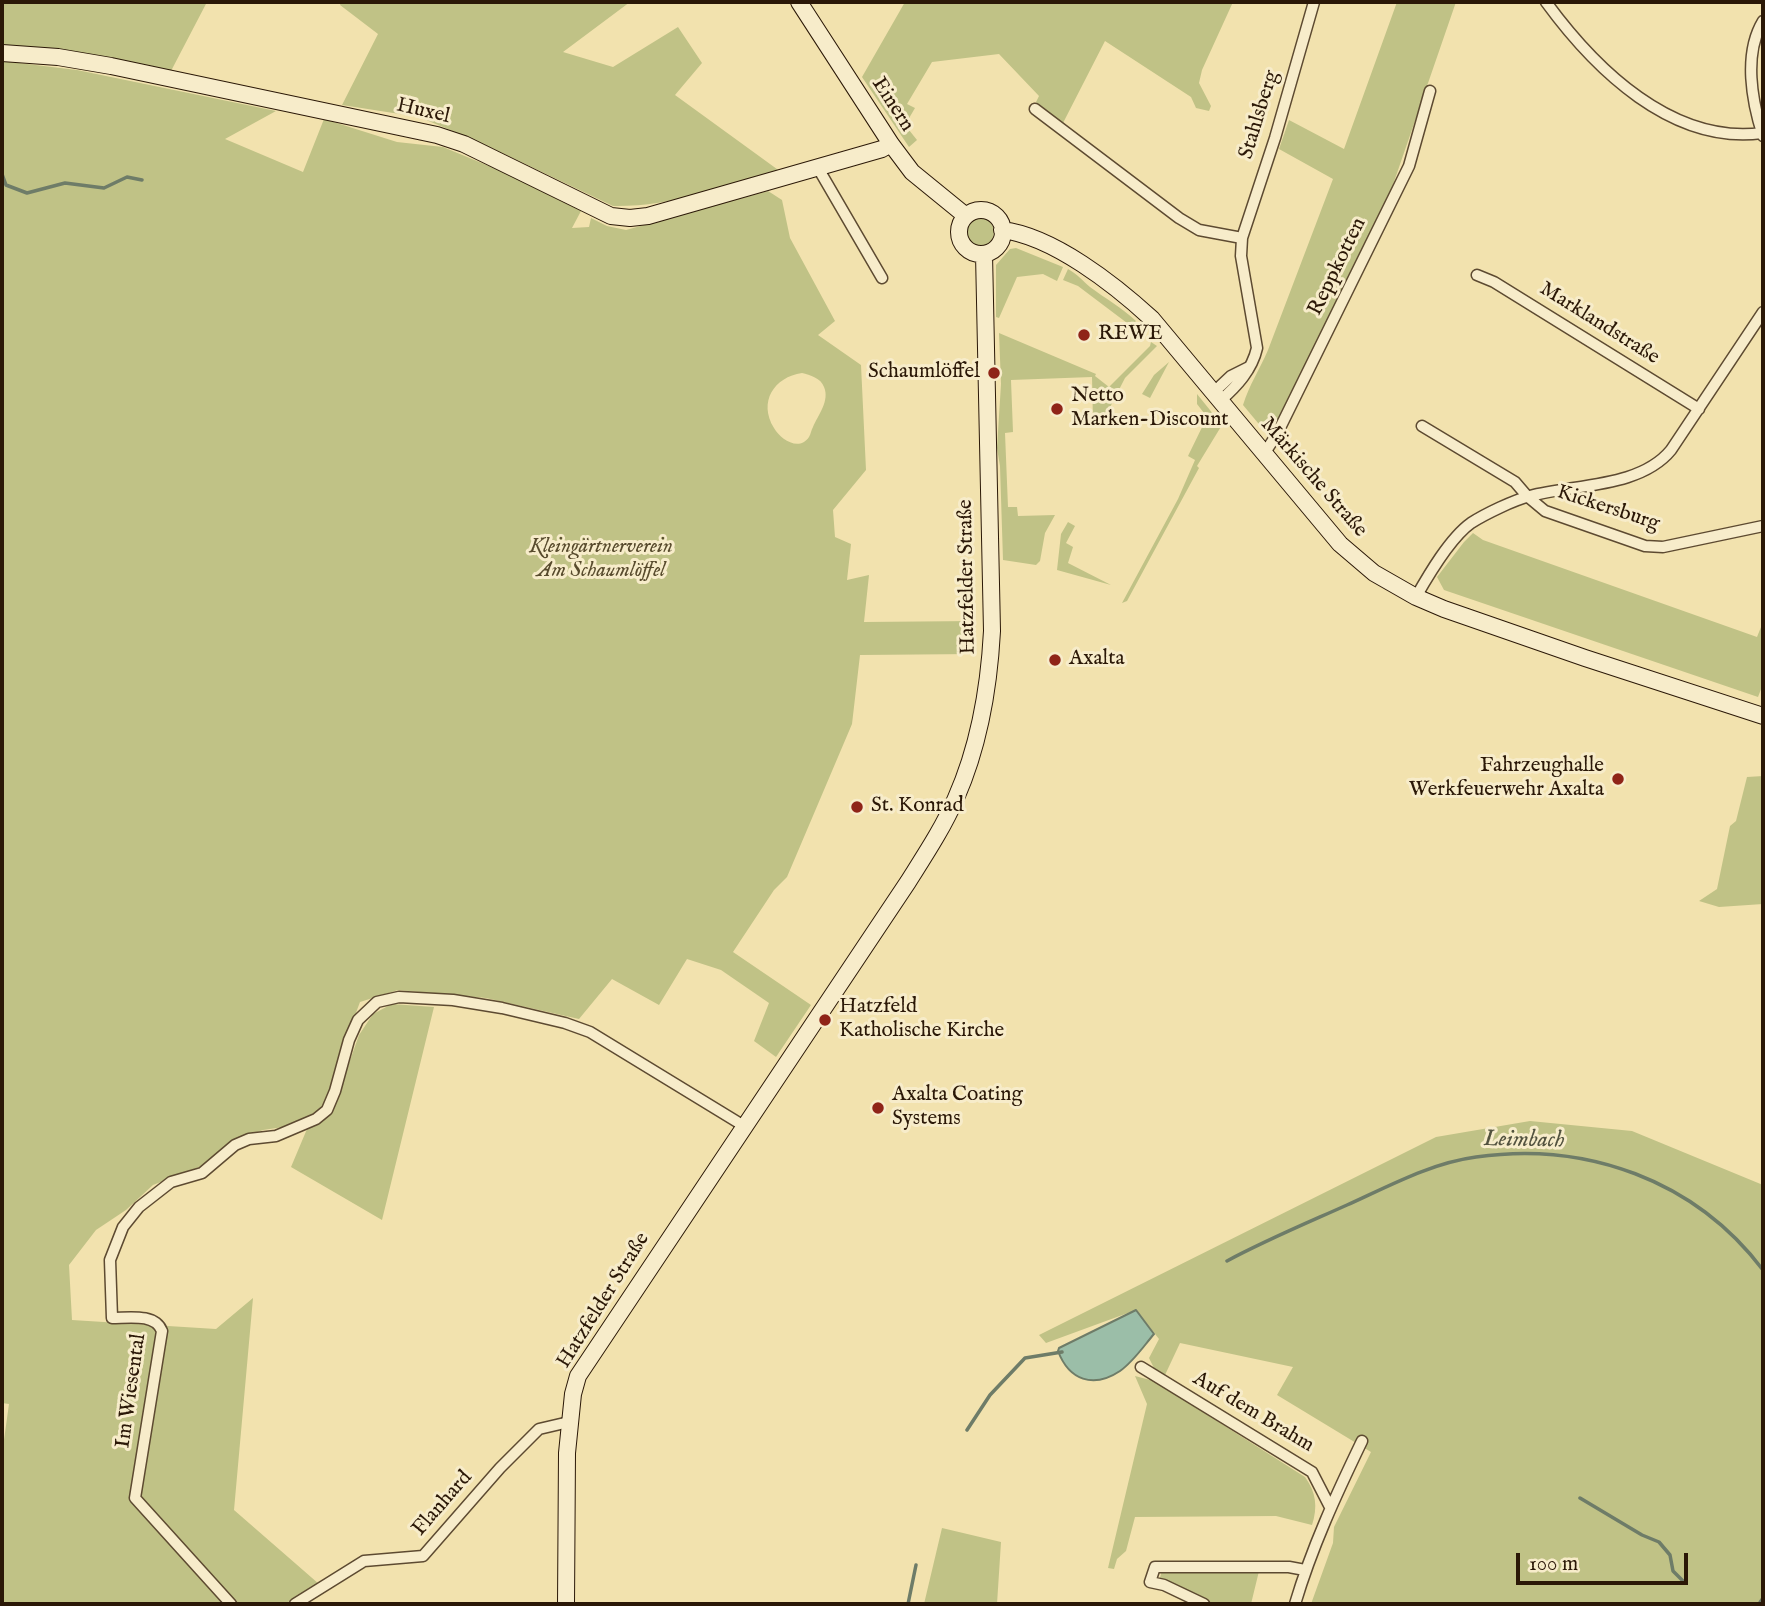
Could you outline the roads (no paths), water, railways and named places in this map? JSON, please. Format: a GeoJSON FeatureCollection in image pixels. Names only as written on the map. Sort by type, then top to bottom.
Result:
{"type":"FeatureCollection","features":[{"type":"Feature","properties":{"kind":"main road","name":"Einern"},"geometry":{"type":"LineString","coordinates":[[799,2],[912,172],[966,216]]}},
{"type":"Feature","properties":{"kind":"main road","name":"Huxel"},"geometry":{"type":"LineString","coordinates":[[2,53],[58,57],[111,66],[437,135],[464,144],[611,216],[630,218],[648,216],[818,168],[891,144]]}},
{"type":"Feature","properties":{"kind":"main road"},"geometry":{"type":"LineString","coordinates":[[979,210],[988,212],[999,220],[1002,230],[998,245],[984,254],[973,253],[961,242],[959,231],[966,216],[979,210]]}},
{"type":"Feature","properties":{"kind":"main road","name":"Märkische Straße"},"geometry":{"type":"LineString","coordinates":[[1002,230],[1027,236],[1072,259],[1125,295],[1166,334],[1348,551],[1374,573],[1416,597],[1444,609],[1763,716]]}},
{"type":"Feature","properties":{"kind":"main road","name":"Hatzfelder Straße"},"geometry":{"type":"LineString","coordinates":[[566,1604],[566,1453],[572,1394],[584,1366],[908,882],[956,798],[976,741],[990,663],[992,631],[984,254]]}},
{"type":"Feature","properties":{"kind":"street","name":"Stahlsberg"},"geometry":{"type":"LineString","coordinates":[[1217,396],[1231,376],[1249,367],[1254,361],[1257,348],[1241,256],[1242,238],[1275,138],[1314,2]]}},
{"type":"Feature","properties":{"kind":"street"},"geometry":{"type":"LineString","coordinates":[[1546,2],[1571,36],[1617,82],[1664,113],[1716,132],[1738,136],[1763,135],[1751,71],[1753,49],[1763,21]]}},
{"type":"Feature","properties":{"kind":"street","name":"Reppkotten"},"geometry":{"type":"LineString","coordinates":[[1264,454],[1409,166],[1430,91]]}},
{"type":"Feature","properties":{"kind":"street"},"geometry":{"type":"LineString","coordinates":[[1035,109],[1179,218],[1199,230],[1242,238]]}},
{"type":"Feature","properties":{"kind":"street"},"geometry":{"type":"LineString","coordinates":[[818,168],[882,278]]}},
{"type":"Feature","properties":{"kind":"street","name":"Marklandstraße"},"geometry":{"type":"LineString","coordinates":[[1477,275],[1494,282],[1699,409]]}},
{"type":"Feature","properties":{"kind":"street"},"geometry":{"type":"LineString","coordinates":[[1416,597],[1429,574],[1471,523],[1527,496],[1624,478],[1656,465],[1671,450],[1763,312]]}},
{"type":"Feature","properties":{"kind":"street"},"geometry":{"type":"LineString","coordinates":[[1422,426],[1515,482],[1527,496]]}},
{"type":"Feature","properties":{"kind":"street","name":"Kickersburg"},"geometry":{"type":"LineString","coordinates":[[1527,496],[1545,511],[1645,546],[1663,547],[1763,526]]}},
{"type":"Feature","properties":{"kind":"street","name":"Im Wiesental"},"geometry":{"type":"LineString","coordinates":[[231,1604],[135,1498],[162,1331],[159,1324],[150,1319],[112,1318],[110,1260],[123,1227],[139,1207],[171,1182],[202,1173],[235,1145],[249,1139],[276,1136],[316,1119],[327,1110],[358,1020],[377,1002],[399,997],[453,1000],[502,1008],[565,1023],[590,1032],[744,1126]]}},
{"type":"Feature","properties":{"kind":"street","name":"Auf dem Brahm"},"geometry":{"type":"LineString","coordinates":[[1141,1367],[1312,1472],[1330,1507]]}},
{"type":"Feature","properties":{"kind":"street","name":"Flanhard"},"geometry":{"type":"LineString","coordinates":[[295,1604],[364,1561],[423,1556],[500,1468],[539,1429],[569,1422]]}},
{"type":"Feature","properties":{"kind":"street"},"geometry":{"type":"LineString","coordinates":[[1295,1604],[1305,1570],[1330,1507],[1362,1441]]}},
{"type":"Feature","properties":{"kind":"street"},"geometry":{"type":"LineString","coordinates":[[1204,1604],[1164,1585],[1150,1582],[1155,1567],[1289,1567],[1305,1570]]}},
{"type":"Feature","properties":{"kind":"waterway"},"geometry":{"type":"LineString","coordinates":[[2,174],[6,185],[27,193],[65,183],[104,188],[127,177],[142,180]]}},
{"type":"Feature","properties":{"kind":"waterway","name":"Leimbach"},"geometry":{"type":"LineString","coordinates":[[1227,1261],[1426,1170],[1476,1157],[1517,1154],[1558,1155],[1597,1162],[1635,1174],[1671,1190],[1705,1212],[1736,1239],[1763,1270]]}},
{"type":"Feature","properties":{"kind":"waterway","name":"Leimbach"},"geometry":{"type":"LineString","coordinates":[[967,1430],[990,1395],[1025,1358],[1062,1352]]}},
{"type":"Feature","properties":{"kind":"waterway"},"geometry":{"type":"LineString","coordinates":[[1580,1498],[1642,1535],[1659,1542],[1670,1555],[1673,1571],[1685,1583]]}},
{"type":"Feature","properties":{"kind":"waterway","name":"Leimbach"},"geometry":{"type":"LineString","coordinates":[[908,1604],[916,1565]]}},
{"type":"Feature","properties":{"kind":"waterway","name":"Leimbach"},"geometry":{"type":"LineString","coordinates":[[1759,1604],[1763,1598]]}},
{"type":"Feature","properties":{"kind":"place","name":"REWE"},"geometry":{"type":"Point","coordinates":[1084,335]}},
{"type":"Feature","properties":{"kind":"place","name":"Schaumlöffel"},"geometry":{"type":"Point","coordinates":[994,373]}},
{"type":"Feature","properties":{"kind":"place","name":"Netto Marken-Discount"},"geometry":{"type":"Point","coordinates":[1057,409]}},
{"type":"Feature","properties":{"kind":"place","name":"Axalta"},"geometry":{"type":"Point","coordinates":[1055,660]}},
{"type":"Feature","properties":{"kind":"place","name":"Fahrzeughalle Werkfeuerwehr Axalta"},"geometry":{"type":"Point","coordinates":[1618,779]}},
{"type":"Feature","properties":{"kind":"place","name":"St. Konrad"},"geometry":{"type":"Point","coordinates":[857,807]}},
{"type":"Feature","properties":{"kind":"place","name":"Hatzfeld Katholische Kirche"},"geometry":{"type":"Point","coordinates":[825,1020]}},
{"type":"Feature","properties":{"kind":"place","name":"Axalta Coating Systems"},"geometry":{"type":"Point","coordinates":[878,1108]}},
{"type":"Feature","properties":{"kind":"park label","name":"Kleingärtnerverein Am Schaumlöffel"},"geometry":{"type":"Point","coordinates":[601,560]}}]}
